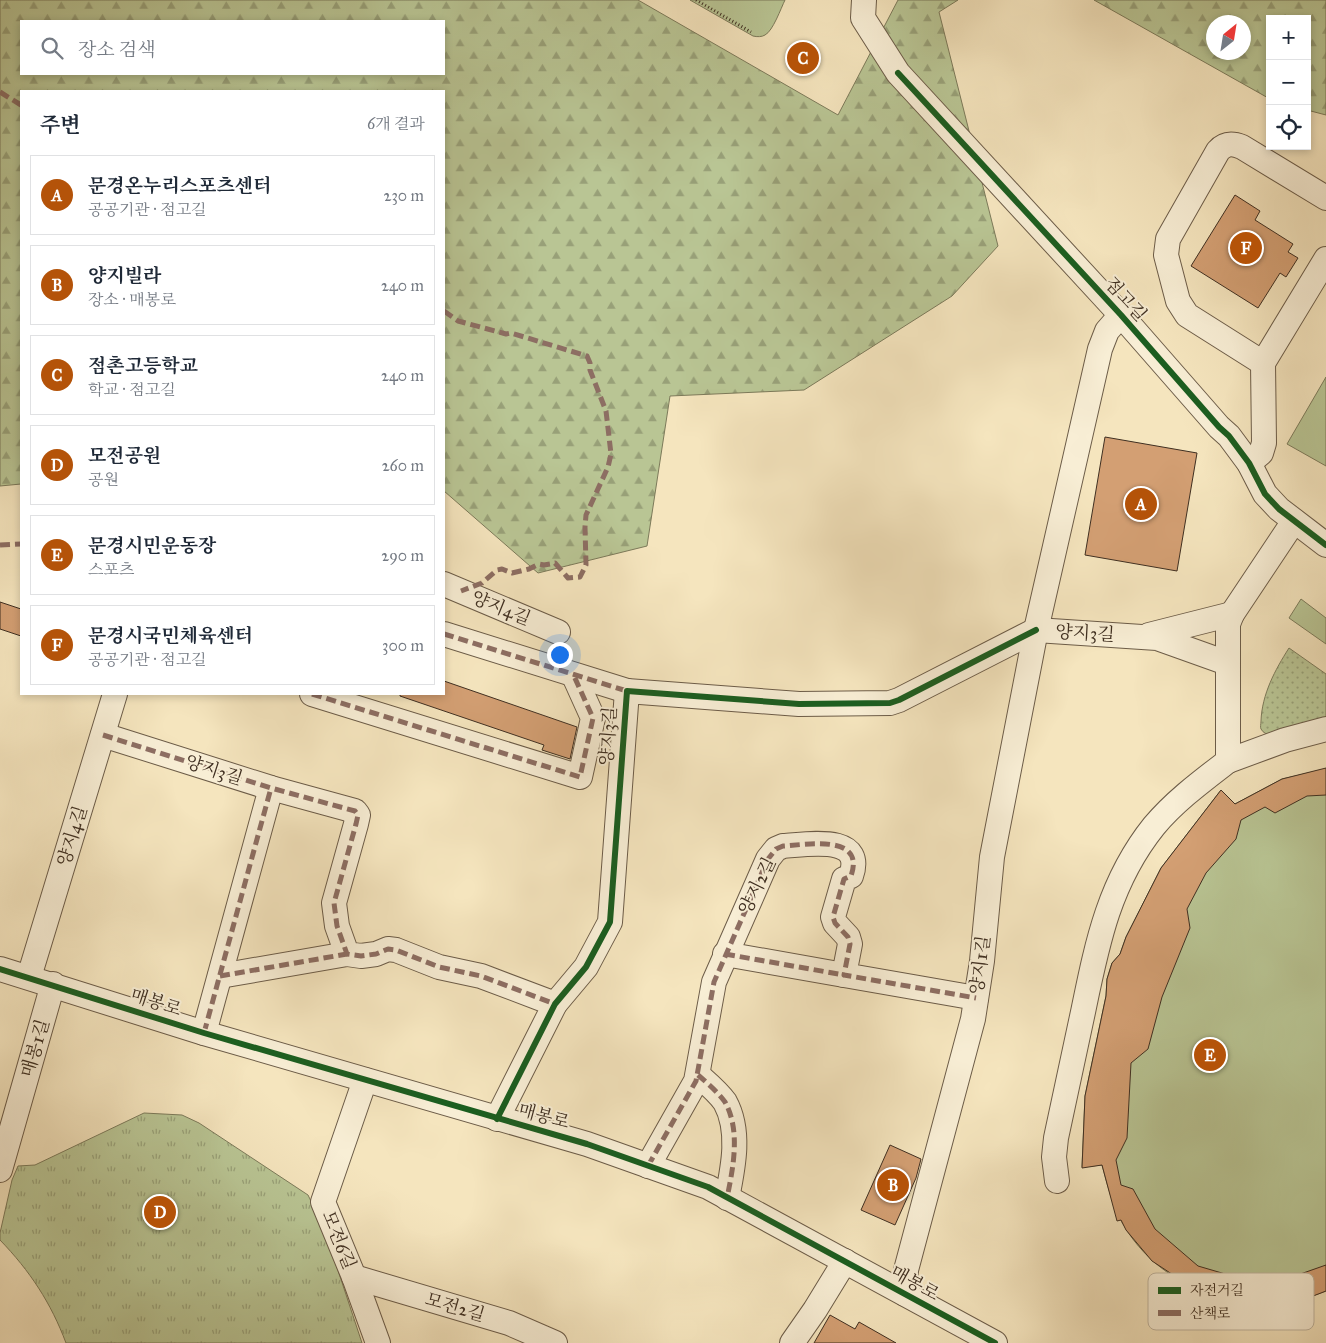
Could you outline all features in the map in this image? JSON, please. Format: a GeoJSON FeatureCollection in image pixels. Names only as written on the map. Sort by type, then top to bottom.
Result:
{"type":"FeatureCollection","features":[{"type":"Feature","properties":{"kind":"street","name":"점고길"},"geometry":{"type":"LineString","coordinates":[[864,0],[862,18],[898,73],[1121,315],[1229,436],[1250,463],[1265,494],[1294,521],[1326,545]]}},
{"type":"Feature","properties":{"kind":"street"},"geometry":{"type":"LineString","coordinates":[[1263,363],[1188,316],[1178,301],[1166,254],[1168,239],[1222,146],[1230,144],[1242,147],[1326,198]]}},
{"type":"Feature","properties":{"kind":"street"},"geometry":{"type":"LineString","coordinates":[[1250,463],[1261,453],[1264,443],[1263,363],[1326,259]]}},
{"type":"Feature","properties":{"kind":"street","name":"양지1길"},"geometry":{"type":"LineString","coordinates":[[905,1294],[906,1270],[972,1019],[982,961],[992,857],[1036,630],[1100,349],[1107,331],[1121,315]]}},
{"type":"Feature","properties":{"kind":"street"},"geometry":{"type":"LineString","coordinates":[[1228,761],[1228,624],[1232,614],[1294,521]]}},
{"type":"Feature","properties":{"kind":"street","name":"양지4길"},"geometry":{"type":"LineString","coordinates":[[445,584],[558,632]]}},
{"type":"Feature","properties":{"kind":"street"},"geometry":{"type":"LineString","coordinates":[[1141,637],[1232,614]]}},
{"type":"Feature","properties":{"kind":"street","name":"양지3길"},"geometry":{"type":"LineString","coordinates":[[497,1119],[555,1004],[586,967],[610,922],[627,691],[799,704],[890,703],[1036,630],[1157,638],[1227,663]]}},
{"type":"Feature","properties":{"kind":"street"},"geometry":{"type":"LineString","coordinates":[[445,634],[627,691]]}},
{"type":"Feature","properties":{"kind":"street"},"geometry":{"type":"LineString","coordinates":[[315,695],[580,777],[593,718],[574,676]]}},
{"type":"Feature","properties":{"kind":"street","name":"양지4길"},"geometry":{"type":"LineString","coordinates":[[28,977],[115,695]]}},
{"type":"Feature","properties":{"kind":"street"},"geometry":{"type":"LineString","coordinates":[[1057,1180],[1054,1157],[1056,1138],[1093,963],[1112,897],[1124,872],[1154,826],[1171,808],[1228,761],[1285,740],[1326,729]]}},
{"type":"Feature","properties":{"kind":"street","name":"양지3길"},"geometry":{"type":"LineString","coordinates":[[103,735],[271,788],[350,808],[355,811],[358,815],[334,903],[340,935],[347,954]]}},
{"type":"Feature","properties":{"kind":"street"},"geometry":{"type":"LineString","coordinates":[[204,1033],[271,788]]}},
{"type":"Feature","properties":{"kind":"street","name":"양지2길"},"geometry":{"type":"LineString","coordinates":[[648,1166],[696,1081],[714,982],[725,954],[768,859],[776,850],[783,846],[833,844],[842,846],[849,853],[853,861],[851,876],[844,879],[833,917],[835,923],[848,936],[850,944],[844,975]]}},
{"type":"Feature","properties":{"kind":"street"},"geometry":{"type":"LineString","coordinates":[[220,976],[347,954],[361,956],[376,954],[388,949],[396,950],[439,967],[481,976],[555,1004]]}},
{"type":"Feature","properties":{"kind":"street"},"geometry":{"type":"LineString","coordinates":[[725,954],[976,998]]}},
{"type":"Feature","properties":{"kind":"street","name":"매봉로"},"geometry":{"type":"LineString","coordinates":[[0,969],[53,984],[204,1033],[587,1144],[708,1187],[991,1342]]}},
{"type":"Feature","properties":{"kind":"street","name":"매봉1길"},"geometry":{"type":"LineString","coordinates":[[0,1170],[53,984]]}},
{"type":"Feature","properties":{"kind":"street"},"geometry":{"type":"LineString","coordinates":[[698,1075],[724,1101],[730,1116],[734,1154],[727,1198]]}},
{"type":"Feature","properties":{"kind":"street","name":"모전6길"},"geometry":{"type":"LineString","coordinates":[[365,1080],[323,1202],[354,1277],[378,1343]]}},
{"type":"Feature","properties":{"kind":"street"},"geometry":{"type":"LineString","coordinates":[[792,1343],[845,1262]]}},
{"type":"Feature","properties":{"kind":"street","name":"모전2길"},"geometry":{"type":"LineString","coordinates":[[354,1277],[509,1323],[555,1343]]}},
{"type":"Feature","properties":{"kind":"path"},"geometry":{"type":"LineString","coordinates":[[696,0],[751,32]]}},
{"type":"Feature","properties":{"kind":"green space"},"geometry":{"type":"Polygon","coordinates":[[[0,0],[638,0],[838,115],[898,0],[958,0],[939,12],[998,246],[952,296],[804,390],[670,396],[647,546],[538,573],[445,492],[445,90],[20,90],[20,484],[0,486],[0,0]]]}},
{"type":"Feature","properties":{"kind":"green space"},"geometry":{"type":"Polygon","coordinates":[[[690,0],[785,0],[771,29],[765,35],[758,37],[753,36],[690,0]]]}},
{"type":"Feature","properties":{"kind":"green space"},"geometry":{"type":"Polygon","coordinates":[[[1094,0],[1326,0],[1326,115],[1311,111],[1311,15],[1266,15],[1266,97],[1094,0]]]}},
{"type":"Feature","properties":{"kind":"green space"},"geometry":{"type":"Polygon","coordinates":[[[1326,377],[1326,466],[1287,444],[1326,377]]]}},
{"type":"Feature","properties":{"kind":"green space"},"geometry":{"type":"Polygon","coordinates":[[[1301,599],[1326,618],[1326,644],[1289,618],[1301,599]]]}},
{"type":"Feature","properties":{"kind":"green space"},"geometry":{"type":"Polygon","coordinates":[[[1289,648],[1326,674],[1326,720],[1271,736],[1261,728],[1264,701],[1274,674],[1289,648]]]}},
{"type":"Feature","properties":{"kind":"green space"},"geometry":{"type":"Polygon","coordinates":[[[1326,769],[1326,1291],[1314,1295],[1314,1273],[1170,1273],[1143,1252],[1126,1229],[1111,1198],[1102,1165],[1082,1167],[1085,1096],[1106,996],[1107,979],[1112,963],[1120,954],[1126,937],[1161,868],[1221,790],[1235,804],[1282,779],[1326,769]]]}},
{"type":"Feature","properties":{"kind":"green space"},"geometry":{"type":"Polygon","coordinates":[[[144,1113],[182,1115],[199,1123],[308,1195],[324,1228],[362,1343],[66,1343],[54,1314],[39,1288],[0,1240],[12,1180],[18,1166],[35,1165],[144,1113]]]}},
{"type":"Feature","properties":{"kind":"building"},"geometry":{"type":"Polygon","coordinates":[[[1235,195],[1260,211],[1255,220],[1293,244],[1288,252],[1298,258],[1286,277],[1280,273],[1258,308],[1191,266],[1235,195]]]}},
{"type":"Feature","properties":{"kind":"building"},"geometry":{"type":"Polygon","coordinates":[[[1105,437],[1197,453],[1177,571],[1085,555],[1105,437]]]}},
{"type":"Feature","properties":{"kind":"building"},"geometry":{"type":"Polygon","coordinates":[[[0,602],[20,609],[20,636],[0,629],[0,602]]]}},
{"type":"Feature","properties":{"kind":"building"},"geometry":{"type":"Polygon","coordinates":[[[445,681],[577,727],[570,759],[542,750],[544,745],[400,696],[445,695],[445,681]]]}},
{"type":"Feature","properties":{"kind":"building"},"geometry":{"type":"Polygon","coordinates":[[[1326,768],[1326,795],[1307,796],[1275,813],[1265,807],[1241,820],[1236,839],[1206,873],[1187,909],[1190,928],[1162,997],[1148,1049],[1131,1063],[1127,1138],[1116,1160],[1121,1185],[1133,1189],[1155,1229],[1198,1266],[1222,1273],[1170,1273],[1152,1261],[1126,1230],[1121,1220],[1117,1221],[1102,1165],[1082,1168],[1085,1096],[1106,996],[1107,979],[1112,963],[1120,954],[1126,937],[1161,868],[1221,790],[1235,804],[1282,779],[1326,768]]]}},
{"type":"Feature","properties":{"kind":"building"},"geometry":{"type":"Polygon","coordinates":[[[890,1145],[921,1159],[916,1178],[895,1225],[861,1210],[890,1145]]]}},
{"type":"Feature","properties":{"kind":"building"},"geometry":{"type":"Polygon","coordinates":[[[1326,1265],[1326,1291],[1314,1296],[1314,1273],[1303,1273],[1326,1265]]]}},
{"type":"Feature","properties":{"kind":"building"},"geometry":{"type":"Polygon","coordinates":[[[830,1315],[855,1329],[859,1322],[896,1343],[814,1343],[830,1315]]]}},
{"type":"Feature","properties":{"kind":"marked path"},"geometry":{"type":"LineString","coordinates":[[0,92],[20,104]]}},
{"type":"Feature","properties":{"kind":"marked path"},"geometry":{"type":"LineString","coordinates":[[445,312],[458,321],[506,334],[511,333],[587,356],[590,370],[606,411],[611,454],[608,467],[586,515],[586,565],[580,577],[568,578],[555,563],[539,564],[529,569],[512,573],[502,569],[497,570],[482,583],[461,591]]}},
{"type":"Feature","properties":{"kind":"marked path"},"geometry":{"type":"LineString","coordinates":[[0,545],[20,544]]}},
{"type":"Feature","properties":{"kind":"marked path"},"geometry":{"type":"LineString","coordinates":[[445,634],[627,691]]}},
{"type":"Feature","properties":{"kind":"marked path"},"geometry":{"type":"LineString","coordinates":[[315,695],[580,777],[593,718],[574,676]]}},
{"type":"Feature","properties":{"kind":"marked path"},"geometry":{"type":"LineString","coordinates":[[103,735],[271,788],[355,811],[358,815],[356,824],[334,903],[337,926],[347,954],[361,956],[376,954],[388,949],[396,950],[439,967],[481,976],[555,1004]]}},
{"type":"Feature","properties":{"kind":"marked path"},"geometry":{"type":"LineString","coordinates":[[204,1033],[271,788]]}},
{"type":"Feature","properties":{"kind":"marked path"},"geometry":{"type":"LineString","coordinates":[[648,1166],[696,1081],[714,982],[768,859],[776,849],[783,846],[831,844],[842,847],[850,853],[853,862],[851,876],[844,879],[833,917],[835,923],[848,937],[850,944],[844,975],[976,998]]}},
{"type":"Feature","properties":{"kind":"marked path"},"geometry":{"type":"LineString","coordinates":[[220,976],[347,954]]}},
{"type":"Feature","properties":{"kind":"marked path"},"geometry":{"type":"LineString","coordinates":[[725,954],[844,975]]}},
{"type":"Feature","properties":{"kind":"marked path"},"geometry":{"type":"LineString","coordinates":[[698,1075],[725,1102],[733,1125],[734,1150],[727,1198]]}},
{"type":"Feature","properties":{"kind":"cycle path"},"geometry":{"type":"LineString","coordinates":[[898,73],[1121,315],[1229,436],[1249,463],[1265,494],[1279,509],[1326,545]]}},
{"type":"Feature","properties":{"kind":"cycle path"},"geometry":{"type":"LineString","coordinates":[[497,1119],[555,1004],[586,967],[610,922],[627,691],[799,704],[890,703],[1036,630]]}},
{"type":"Feature","properties":{"kind":"cycle path"},"geometry":{"type":"LineString","coordinates":[[0,969],[204,1033],[587,1144],[708,1187],[995,1343]]}},
{"type":"Feature","properties":{"kind":"place","name":"점촌고등학교"},"geometry":{"type":"Point","coordinates":[803,58]}},
{"type":"Feature","properties":{"kind":"place","name":"문경시국민체육센터"},"geometry":{"type":"Point","coordinates":[1246,248]}},
{"type":"Feature","properties":{"kind":"place","name":"문경온누리스포츠센터"},"geometry":{"type":"Point","coordinates":[1141,504]}},
{"type":"Feature","properties":{"kind":"place","name":"문경시민운동장"},"geometry":{"type":"Point","coordinates":[1210,1055]}},
{"type":"Feature","properties":{"kind":"place","name":"양지빌라"},"geometry":{"type":"Point","coordinates":[893,1185]}},
{"type":"Feature","properties":{"kind":"place","name":"모전공원"},"geometry":{"type":"Point","coordinates":[160,1212]}}]}
